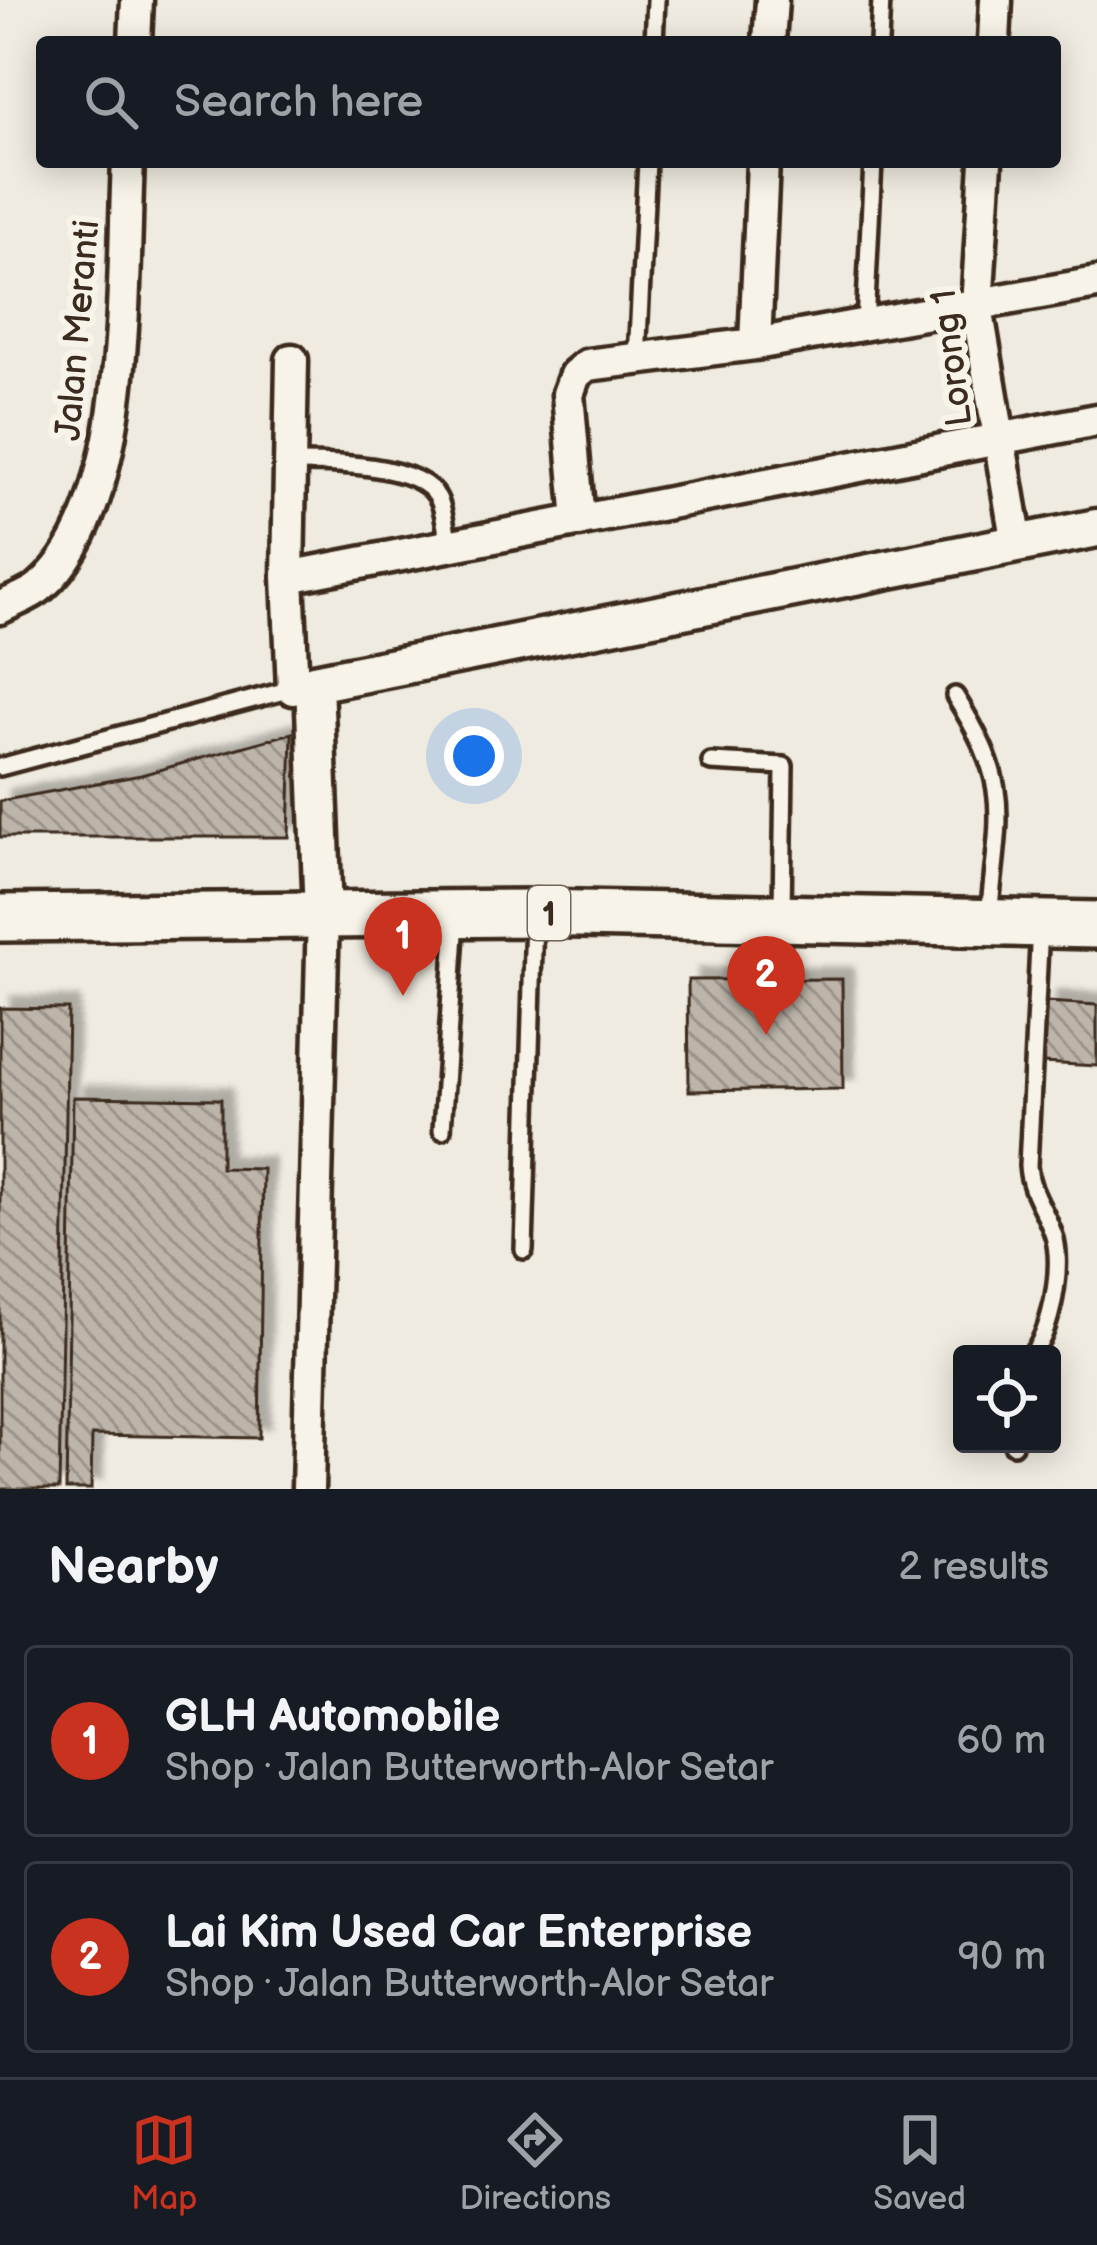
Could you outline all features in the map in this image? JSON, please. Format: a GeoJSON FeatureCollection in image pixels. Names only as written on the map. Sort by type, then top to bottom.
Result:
{"type":"FeatureCollection","features":[{"type":"Feature","properties":{"kind":"main road","name":"1"},"geometry":{"type":"LineString","coordinates":[[0,918],[782,914],[1097,925]]}},
{"type":"Feature","properties":{"kind":"street"},"geometry":{"type":"LineString","coordinates":[[135,36],[137,0]]}},
{"type":"Feature","properties":{"kind":"street"},"geometry":{"type":"LineString","coordinates":[[769,36],[772,0]]}},
{"type":"Feature","properties":{"kind":"street"},"geometry":{"type":"LineString","coordinates":[[994,36],[996,0]]}},
{"type":"Feature","properties":{"kind":"street","name":"Jalan Meranti"},"geometry":{"type":"LineString","coordinates":[[0,608],[40,586],[77,537],[101,478],[115,408],[128,168]]}},
{"type":"Feature","properties":{"kind":"street"},"geometry":{"type":"LineString","coordinates":[[755,344],[763,168]]}},
{"type":"Feature","properties":{"kind":"street","name":"Lorong 1"},"geometry":{"type":"LineString","coordinates":[[986,168],[977,307],[1017,544]]}},
{"type":"Feature","properties":{"kind":"street"},"geometry":{"type":"LineString","coordinates":[[579,521],[568,394],[575,375],[586,365],[755,344],[1097,284]]}},
{"type":"Feature","properties":{"kind":"street"},"geometry":{"type":"LineString","coordinates":[[292,360],[288,578],[304,686],[323,914],[308,1489]]}},
{"type":"Feature","properties":{"kind":"street"},"geometry":{"type":"LineString","coordinates":[[288,578],[1097,420]]}},
{"type":"Feature","properties":{"kind":"street"},"geometry":{"type":"LineString","coordinates":[[304,686],[1097,528]]}},
{"type":"Feature","properties":{"kind":"lane"},"geometry":{"type":"LineString","coordinates":[[654,36],[656,0]]}},
{"type":"Feature","properties":{"kind":"lane"},"geometry":{"type":"LineString","coordinates":[[879,36],[881,0]]}},
{"type":"Feature","properties":{"kind":"lane"},"geometry":{"type":"LineString","coordinates":[[637,359],[647,168]]}},
{"type":"Feature","properties":{"kind":"lane"},"geometry":{"type":"LineString","coordinates":[[865,325],[873,168]]}},
{"type":"Feature","properties":{"kind":"lane"},"geometry":{"type":"LineString","coordinates":[[290,463],[368,468],[424,483],[438,498],[449,546]]}},
{"type":"Feature","properties":{"kind":"lane"},"geometry":{"type":"LineString","coordinates":[[0,767],[304,686]]}},
{"type":"Feature","properties":{"kind":"lane"},"geometry":{"type":"LineString","coordinates":[[956,696],[997,770],[1000,796],[988,921]]}},
{"type":"Feature","properties":{"kind":"lane"},"geometry":{"type":"LineString","coordinates":[[711,762],[784,766],[782,914]]}},
{"type":"Feature","properties":{"kind":"lane"},"geometry":{"type":"LineString","coordinates":[[442,1130],[456,913]]}},
{"type":"Feature","properties":{"kind":"lane"},"geometry":{"type":"LineString","coordinates":[[524,1250],[534,913]]}},
{"type":"Feature","properties":{"kind":"lane"},"geometry":{"type":"LineString","coordinates":[[1038,1345],[1045,1334],[1056,1252],[1054,1234],[1032,1194],[1028,1166],[1040,923]]}},
{"type":"Feature","properties":{"kind":"building"},"geometry":{"type":"Polygon","coordinates":[[[292,733],[289,837],[0,837],[0,801],[141,775],[292,733]]]}},
{"type":"Feature","properties":{"kind":"building"},"geometry":{"type":"Polygon","coordinates":[[[842,979],[843,1089],[689,1091],[688,980],[842,979]]]}},
{"type":"Feature","properties":{"kind":"building"},"geometry":{"type":"Polygon","coordinates":[[[1046,1002],[1097,1005],[1097,1066],[1042,1063],[1046,1002]]]}},
{"type":"Feature","properties":{"kind":"building"},"geometry":{"type":"Polygon","coordinates":[[[0,1008],[68,1009],[59,1489],[0,1489],[0,1008]]]}},
{"type":"Feature","properties":{"kind":"building"},"geometry":{"type":"Polygon","coordinates":[[[73,1097],[221,1099],[221,1168],[263,1169],[259,1438],[92,1435],[91,1489],[66,1489],[73,1097]]]}},
{"type":"Feature","properties":{"kind":"place","name":"GLH Automobile"},"geometry":{"type":"Point","coordinates":[403,996]}},
{"type":"Feature","properties":{"kind":"place","name":"Lai Kim Used Car Enterprise"},"geometry":{"type":"Point","coordinates":[766,1035]}}]}
